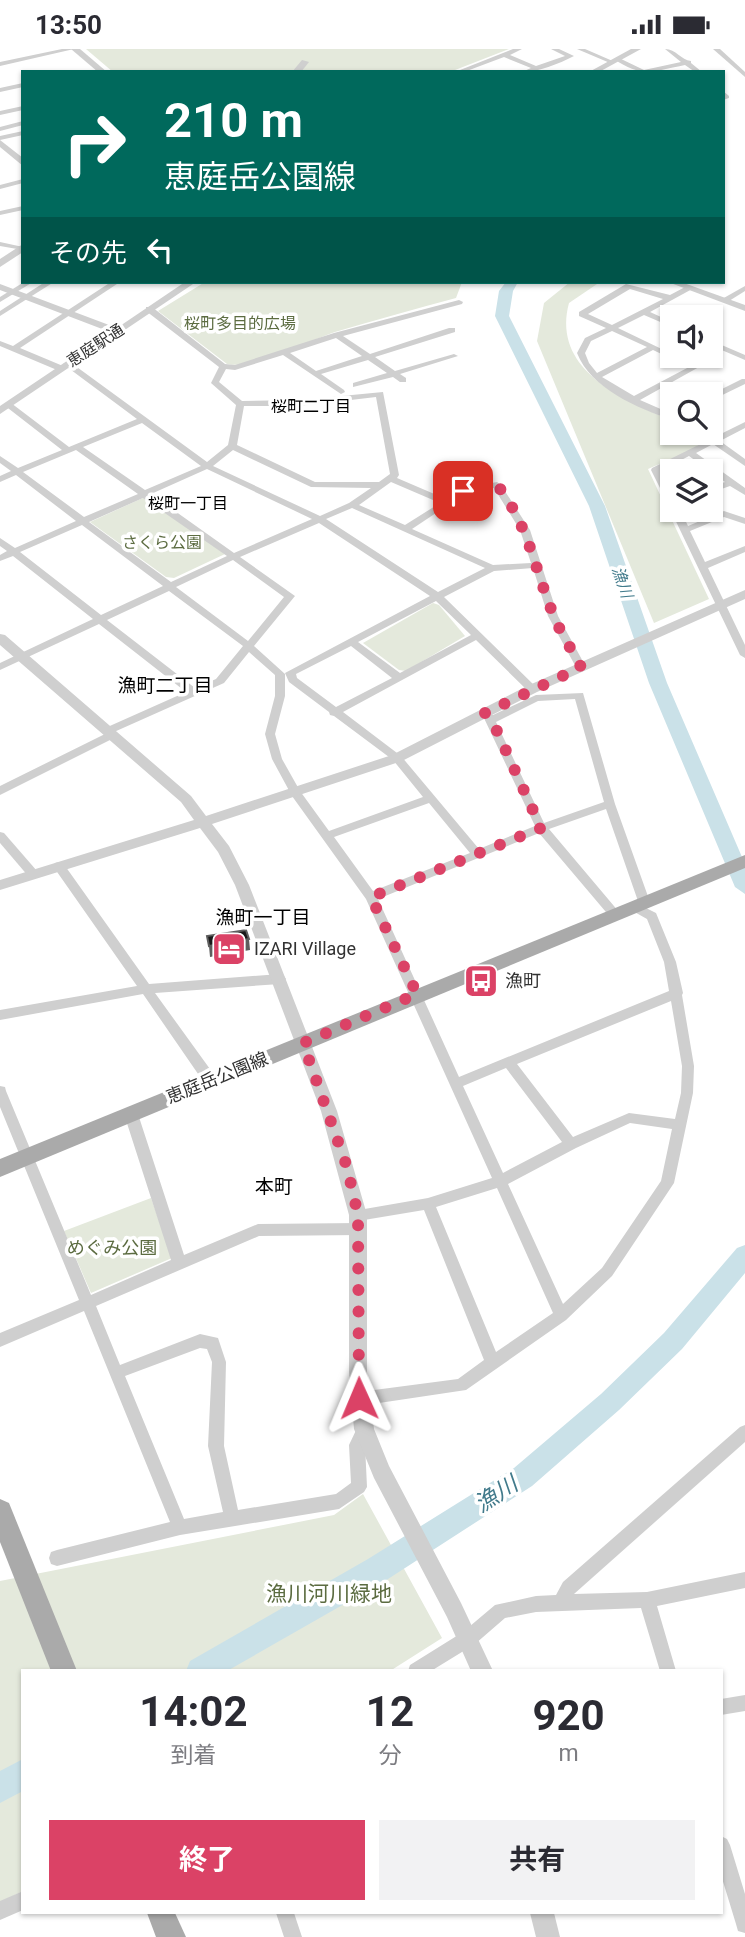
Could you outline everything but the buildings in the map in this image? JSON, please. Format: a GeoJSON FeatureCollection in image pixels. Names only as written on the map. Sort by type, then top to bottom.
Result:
{"type":"FeatureCollection","features":[{"type":"Feature","properties":{"kind":"main road","name":"恵庭岳公園線"},"geometry":{"type":"LineString","coordinates":[[0,1168],[745,861]]}},
{"type":"Feature","properties":{"kind":"main road"},"geometry":{"type":"LineString","coordinates":[[0,1511],[63,1669]]}},
{"type":"Feature","properties":{"kind":"main road"},"geometry":{"type":"LineString","coordinates":[[161,1914],[171,1937]]}},
{"type":"Feature","properties":{"kind":"street"},"geometry":{"type":"LineString","coordinates":[[0,64],[73,49],[101,70]]}},
{"type":"Feature","properties":{"kind":"street"},"geometry":{"type":"LineString","coordinates":[[463,70],[519,49]]}},
{"type":"Feature","properties":{"kind":"street"},"geometry":{"type":"LineString","coordinates":[[530,70],[571,56],[554,49]]}},
{"type":"Feature","properties":{"kind":"street"},"geometry":{"type":"LineString","coordinates":[[580,49],[638,70]]}},
{"type":"Feature","properties":{"kind":"street"},"geometry":{"type":"LineString","coordinates":[[597,70],[637,49]]}},
{"type":"Feature","properties":{"kind":"street"},"geometry":{"type":"LineString","coordinates":[[668,49],[697,70]]}},
{"type":"Feature","properties":{"kind":"street"},"geometry":{"type":"LineString","coordinates":[[716,49],[745,75]]}},
{"type":"Feature","properties":{"kind":"street"},"geometry":{"type":"LineString","coordinates":[[503,54],[540,70]]}},
{"type":"Feature","properties":{"kind":"street"},"geometry":{"type":"LineString","coordinates":[[298,70],[306,62]]}},
{"type":"Feature","properties":{"kind":"street"},"geometry":{"type":"LineString","coordinates":[[652,70],[689,62]]}},
{"type":"Feature","properties":{"kind":"street"},"geometry":{"type":"LineString","coordinates":[[0,90],[21,85]]}},
{"type":"Feature","properties":{"kind":"street"},"geometry":{"type":"LineString","coordinates":[[0,113],[21,108]]}},
{"type":"Feature","properties":{"kind":"street"},"geometry":{"type":"LineString","coordinates":[[0,128],[21,124]]}},
{"type":"Feature","properties":{"kind":"street"},"geometry":{"type":"LineString","coordinates":[[0,138],[21,133]]}},
{"type":"Feature","properties":{"kind":"street"},"geometry":{"type":"LineString","coordinates":[[0,143],[21,160]]}},
{"type":"Feature","properties":{"kind":"street"},"geometry":{"type":"LineString","coordinates":[[0,162],[21,160]]}},
{"type":"Feature","properties":{"kind":"street"},"geometry":{"type":"LineString","coordinates":[[0,187],[21,182]]}},
{"type":"Feature","properties":{"kind":"street"},"geometry":{"type":"LineString","coordinates":[[0,213],[21,208]]}},
{"type":"Feature","properties":{"kind":"street"},"geometry":{"type":"LineString","coordinates":[[0,244],[21,248]]}},
{"type":"Feature","properties":{"kind":"street"},"geometry":{"type":"LineString","coordinates":[[0,264],[21,249]]}},
{"type":"Feature","properties":{"kind":"street"},"geometry":{"type":"LineString","coordinates":[[0,300],[26,284]]}},
{"type":"Feature","properties":{"kind":"street"},"geometry":{"type":"LineString","coordinates":[[0,314],[47,284]]}},
{"type":"Feature","properties":{"kind":"street"},"geometry":{"type":"LineString","coordinates":[[13,349],[113,284]]}},
{"type":"Feature","properties":{"kind":"street","name":"恵庭駅通"},"geometry":{"type":"LineString","coordinates":[[4,408],[188,284]]}},
{"type":"Feature","properties":{"kind":"street"},"geometry":{"type":"LineString","coordinates":[[679,284],[745,308]]}},
{"type":"Feature","properties":{"kind":"street"},"geometry":{"type":"LineString","coordinates":[[634,400],[695,367],[582,314],[629,286],[670,298]]}},
{"type":"Feature","properties":{"kind":"street"},"geometry":{"type":"LineString","coordinates":[[0,288],[116,331]]}},
{"type":"Feature","properties":{"kind":"street"},"geometry":{"type":"LineString","coordinates":[[660,412],[634,400],[599,375],[583,362],[582,349],[588,340],[690,288]]}},
{"type":"Feature","properties":{"kind":"street"},"geometry":{"type":"LineString","coordinates":[[726,299],[745,288]]}},
{"type":"Feature","properties":{"kind":"street"},"geometry":{"type":"LineString","coordinates":[[149,309],[223,366],[235,368],[337,335],[459,302]]}},
{"type":"Feature","properties":{"kind":"street"},"geometry":{"type":"LineString","coordinates":[[644,312],[660,319]]}},
{"type":"Feature","properties":{"kind":"street"},"geometry":{"type":"LineString","coordinates":[[314,375],[452,330]]}},
{"type":"Feature","properties":{"kind":"street"},"geometry":{"type":"LineString","coordinates":[[337,335],[403,380]]}},
{"type":"Feature","properties":{"kind":"street"},"geometry":{"type":"LineString","coordinates":[[0,344],[63,366],[144,419],[207,466],[318,518],[438,597],[475,637],[532,689]]}},
{"type":"Feature","properties":{"kind":"street"},"geometry":{"type":"LineString","coordinates":[[599,375],[652,348]]}},
{"type":"Feature","properties":{"kind":"street"},"geometry":{"type":"LineString","coordinates":[[723,348],[745,358]]}},
{"type":"Feature","properties":{"kind":"street"},"geometry":{"type":"LineString","coordinates":[[285,353],[341,392]]}},
{"type":"Feature","properties":{"kind":"street"},"geometry":{"type":"LineString","coordinates":[[356,386],[390,373],[454,356]]}},
{"type":"Feature","properties":{"kind":"street"},"geometry":{"type":"LineString","coordinates":[[0,667],[234,556],[352,505],[395,475],[380,394],[300,403],[240,404],[215,383],[223,366]]}},
{"type":"Feature","properties":{"kind":"street"},"geometry":{"type":"LineString","coordinates":[[723,392],[745,381]]}},
{"type":"Feature","properties":{"kind":"street"},"geometry":{"type":"LineString","coordinates":[[0,558],[207,466],[232,446],[240,404]]}},
{"type":"Feature","properties":{"kind":"street"},"geometry":{"type":"LineString","coordinates":[[0,791],[110,733],[220,681],[290,596],[145,495],[73,448],[4,408]]}},
{"type":"Feature","properties":{"kind":"street"},"geometry":{"type":"LineString","coordinates":[[0,479],[144,419]]}},
{"type":"Feature","properties":{"kind":"street"},"geometry":{"type":"LineString","coordinates":[[723,438],[745,425]]}},
{"type":"Feature","properties":{"kind":"street"},"geometry":{"type":"LineString","coordinates":[[723,444],[745,463]]}},
{"type":"Feature","properties":{"kind":"street"},"geometry":{"type":"LineString","coordinates":[[680,459],[709,445]]}},
{"type":"Feature","properties":{"kind":"street"},"geometry":{"type":"LineString","coordinates":[[232,446],[314,485],[380,485]]}},
{"type":"Feature","properties":{"kind":"street"},"geometry":{"type":"LineString","coordinates":[[692,454],[745,492]]}},
{"type":"Feature","properties":{"kind":"street"},"geometry":{"type":"LineString","coordinates":[[0,459],[249,646],[280,674],[280,696],[270,734],[277,759],[296,793],[371,897],[561,1315]]}},
{"type":"Feature","properties":{"kind":"street"},"geometry":{"type":"LineString","coordinates":[[390,478],[446,502]]}},
{"type":"Feature","properties":{"kind":"street"},"geometry":{"type":"LineString","coordinates":[[723,485],[732,482]]}},
{"type":"Feature","properties":{"kind":"street"},"geometry":{"type":"LineString","coordinates":[[406,530],[463,491],[497,485],[525,530],[553,616],[586,665]]}},
{"type":"Feature","properties":{"kind":"street"},"geometry":{"type":"LineString","coordinates":[[352,505],[492,568]]}},
{"type":"Feature","properties":{"kind":"street"},"geometry":{"type":"LineString","coordinates":[[685,530],[724,514],[745,521]]}},
{"type":"Feature","properties":{"kind":"street"},"geometry":{"type":"LineString","coordinates":[[681,522],[704,566],[717,606],[739,629],[745,655]]}},
{"type":"Feature","properties":{"kind":"street"},"geometry":{"type":"LineString","coordinates":[[0,541],[194,693]]}},
{"type":"Feature","properties":{"kind":"street"},"geometry":{"type":"LineString","coordinates":[[704,566],[745,549]]}},
{"type":"Feature","properties":{"kind":"street"},"geometry":{"type":"LineString","coordinates":[[477,854],[397,758],[334,713],[293,680],[290,673],[492,568],[537,565]]}},
{"type":"Feature","properties":{"kind":"street"},"geometry":{"type":"LineString","coordinates":[[488,716],[532,689],[745,594]]}},
{"type":"Feature","properties":{"kind":"street"},"geometry":{"type":"LineString","coordinates":[[334,713],[475,637]]}},
{"type":"Feature","properties":{"kind":"street"},"geometry":{"type":"LineString","coordinates":[[0,638],[186,799],[224,850],[242,885],[280,979],[347,1167],[359,1222],[359,1398],[364,1429],[481,1669]]}},
{"type":"Feature","properties":{"kind":"street"},"geometry":{"type":"LineString","coordinates":[[351,641],[399,678]]}},
{"type":"Feature","properties":{"kind":"street"},"geometry":{"type":"LineString","coordinates":[[0,885],[204,823],[397,758],[488,716],[536,698],[579,695],[610,804],[670,962],[677,993],[688,1066],[681,1125],[667,1184],[648,1216],[607,1272],[561,1315],[493,1364],[461,1385],[359,1398]]}},
{"type":"Feature","properties":{"kind":"street"},"geometry":{"type":"LineString","coordinates":[[488,716],[541,828],[615,915]]}},
{"type":"Feature","properties":{"kind":"street"},"geometry":{"type":"LineString","coordinates":[[326,836],[429,799]]}},
{"type":"Feature","properties":{"kind":"street"},"geometry":{"type":"LineString","coordinates":[[371,897],[541,828],[610,804]]}},
{"type":"Feature","properties":{"kind":"street"},"geometry":{"type":"LineString","coordinates":[[0,836],[33,874]]}},
{"type":"Feature","properties":{"kind":"street"},"geometry":{"type":"LineString","coordinates":[[59,866],[210,1080]]}},
{"type":"Feature","properties":{"kind":"street"},"geometry":{"type":"LineString","coordinates":[[0,1015],[147,989],[280,979]]}},
{"type":"Feature","properties":{"kind":"street"},"geometry":{"type":"LineString","coordinates":[[455,1084],[510,1064],[677,993]]}},
{"type":"Feature","properties":{"kind":"street"},"geometry":{"type":"LineString","coordinates":[[510,1064],[571,1144]]}},
{"type":"Feature","properties":{"kind":"street"},"geometry":{"type":"LineString","coordinates":[[0,1091],[180,1527]]}},
{"type":"Feature","properties":{"kind":"street"},"geometry":{"type":"LineString","coordinates":[[131,1114],[178,1262]]}},
{"type":"Feature","properties":{"kind":"street"},"geometry":{"type":"LineString","coordinates":[[0,1339],[258,1230],[359,1222],[428,1205],[499,1182],[571,1144],[629,1118],[681,1125]]}},
{"type":"Feature","properties":{"kind":"street"},"geometry":{"type":"LineString","coordinates":[[428,1205],[493,1364]]}},
{"type":"Feature","properties":{"kind":"street"},"geometry":{"type":"LineString","coordinates":[[116,1373],[200,1341],[213,1343],[219,1362],[216,1446],[232,1517]]}},
{"type":"Feature","properties":{"kind":"street"},"geometry":{"type":"LineString","coordinates":[[57,1558],[180,1527],[339,1501],[359,1487],[357,1445],[364,1429]]}},
{"type":"Feature","properties":{"kind":"street"},"geometry":{"type":"LineString","coordinates":[[560,1603],[569,1588],[745,1432]]}},
{"type":"Feature","properties":{"kind":"street"},"geometry":{"type":"LineString","coordinates":[[419,1669],[468,1638],[501,1611],[560,1603],[647,1600],[745,1580]]}},
{"type":"Feature","properties":{"kind":"street"},"geometry":{"type":"LineString","coordinates":[[647,1600],[667,1669]]}},
{"type":"Feature","properties":{"kind":"street"},"geometry":{"type":"LineString","coordinates":[[723,1707],[745,1703]]}},
{"type":"Feature","properties":{"kind":"street"},"geometry":{"type":"LineString","coordinates":[[723,1852],[745,1924]]}},
{"type":"Feature","properties":{"kind":"street"},"geometry":{"type":"LineString","coordinates":[[0,1911],[21,1901]]}},
{"type":"Feature","properties":{"kind":"street"},"geometry":{"type":"LineString","coordinates":[[285,1914],[293,1937]]}},
{"type":"Feature","properties":{"kind":"street"},"geometry":{"type":"LineString","coordinates":[[542,1914],[548,1937]]}},
{"type":"Feature","properties":{"kind":"green space"},"geometry":{"type":"Polygon","coordinates":[[[86,49],[509,49],[455,70],[111,70],[86,49]]]}},
{"type":"Feature","properties":{"kind":"green space","name":"桜町多目的広場"},"geometry":{"type":"Polygon","coordinates":[[[202,284],[461,284],[456,298],[335,332],[267,359],[239,365],[227,364],[158,311],[202,284]]]}},
{"type":"Feature","properties":{"kind":"green space"},"geometry":{"type":"Polygon","coordinates":[[[568,284],[597,284],[569,303],[566,326],[570,347],[580,364],[595,379],[632,403],[660,416],[660,445],[699,445],[671,459],[660,459],[660,464],[648,469],[660,495],[660,522],[673,522],[709,599],[654,623],[537,341],[544,303],[568,284]]]}},
{"type":"Feature","properties":{"kind":"green space","name":"さくら公園"},"geometry":{"type":"Polygon","coordinates":[[[145,497],[225,554],[174,578],[166,577],[90,522],[145,497]]]}},
{"type":"Feature","properties":{"kind":"green space"},"geometry":{"type":"Polygon","coordinates":[[[433,603],[439,605],[465,636],[406,671],[399,670],[363,643],[433,603]]]}},
{"type":"Feature","properties":{"kind":"green space","name":"めぐみ公園"},"geometry":{"type":"Polygon","coordinates":[[[151,1198],[172,1258],[91,1293],[64,1231],[151,1198]]]}},
{"type":"Feature","properties":{"kind":"green space","name":"漁川河川緑地"},"geometry":{"type":"Polygon","coordinates":[[[363,1494],[442,1638],[393,1669],[21,1669],[21,1892],[0,1902],[0,1581],[334,1515],[363,1494]]]}},
{"type":"Feature","properties":{"kind":"waterway","name":"漁川"},"geometry":{"type":"LineString","coordinates":[[511,284],[506,291],[502,316],[597,506],[658,683],[745,887]]}},
{"type":"Feature","properties":{"kind":"waterway","name":"漁川"},"geometry":{"type":"LineString","coordinates":[[203,1669],[378,1569],[523,1477],[610,1402],[673,1341],[745,1255]]}},
{"type":"Feature","properties":{"kind":"waterway","name":"漁川"},"geometry":{"type":"LineString","coordinates":[[0,1788],[21,1775]]}},
{"type":"Feature","properties":{"kind":"place","name":"IZARI Village"},"geometry":{"type":"Point","coordinates":[229,949]}},
{"type":"Feature","properties":{"kind":"place","name":"漁町"},"geometry":{"type":"Point","coordinates":[481,981]}},
{"type":"Feature","properties":{"kind":"district","name":"桜町二丁目"},"geometry":{"type":"Point","coordinates":[311,406]}},
{"type":"Feature","properties":{"kind":"district","name":"桜町一丁目"},"geometry":{"type":"Point","coordinates":[188,503]}},
{"type":"Feature","properties":{"kind":"district","name":"漁町二丁目"},"geometry":{"type":"Point","coordinates":[165,685]}},
{"type":"Feature","properties":{"kind":"district","name":"漁町一丁目"},"geometry":{"type":"Point","coordinates":[263,917]}},
{"type":"Feature","properties":{"kind":"district","name":"本町"},"geometry":{"type":"Point","coordinates":[274,1186]}},
{"type":"Feature","properties":{"kind":"route"},"geometry":{"type":"LineString","coordinates":[[359,1398],[358,1215],[347,1167],[303,1043],[417,994],[371,897],[541,828],[492,720],[485,713],[581,667],[553,616],[525,530],[505,494],[497,485],[463,491]]}}]}
